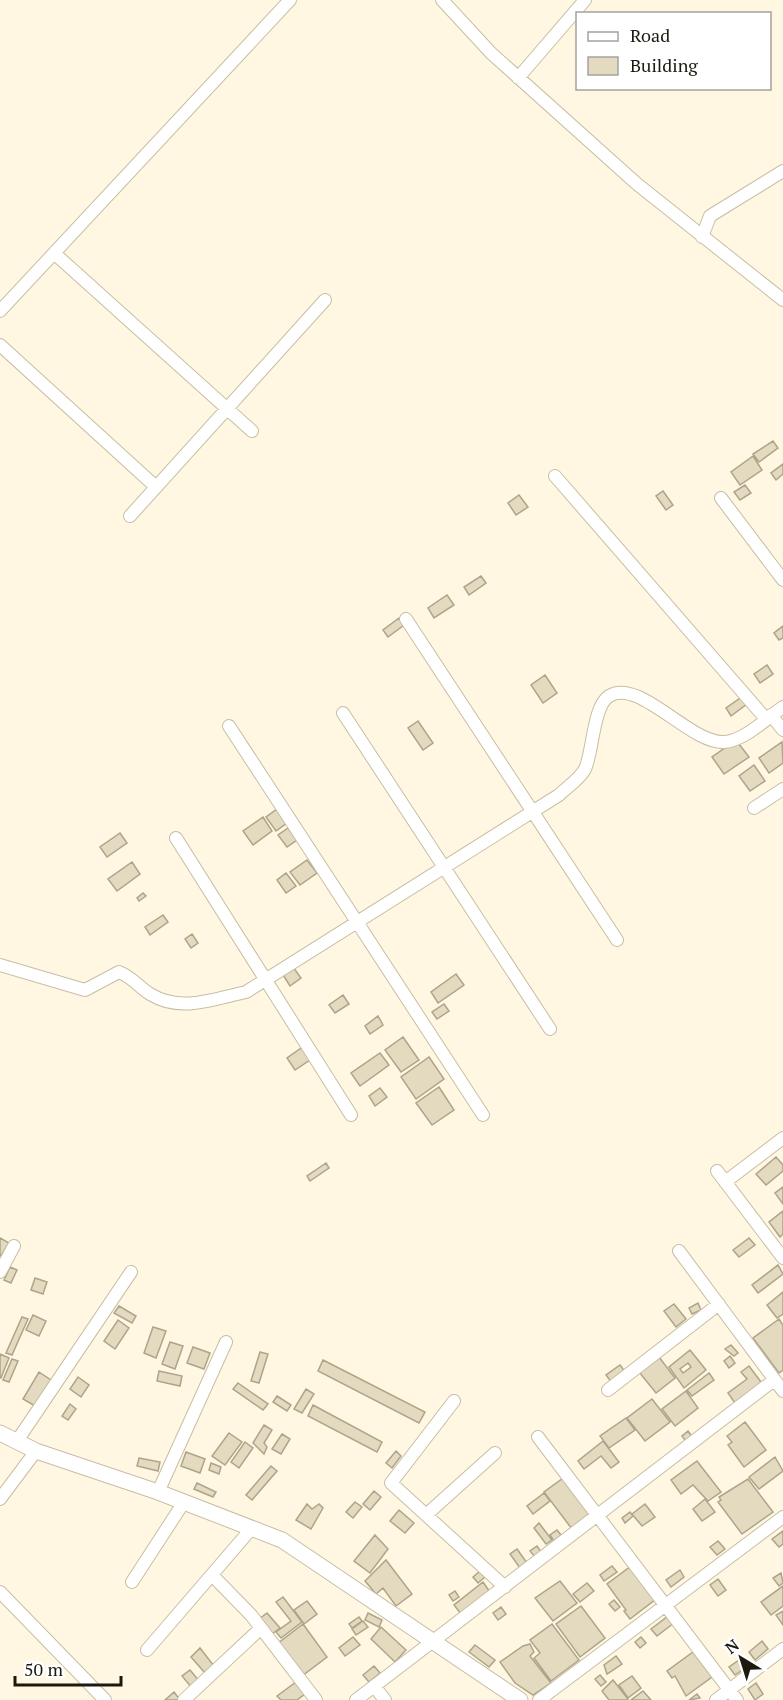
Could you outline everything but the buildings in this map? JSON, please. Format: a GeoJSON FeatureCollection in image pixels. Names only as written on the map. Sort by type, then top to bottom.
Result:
{"type":"FeatureCollection","features":[{"type":"Feature","properties":{"kind":"street"},"geometry":{"type":"LineString","coordinates":[[0,311],[290,0]]}},
{"type":"Feature","properties":{"kind":"street"},"geometry":{"type":"LineString","coordinates":[[442,0],[490,53],[637,184],[783,300]]}},
{"type":"Feature","properties":{"kind":"street"},"geometry":{"type":"LineString","coordinates":[[518,78],[585,0]]}},
{"type":"Feature","properties":{"kind":"street"},"geometry":{"type":"LineString","coordinates":[[702,237],[710,216],[783,171]]}},
{"type":"Feature","properties":{"kind":"street"},"geometry":{"type":"LineString","coordinates":[[54,253],[252,431]]}},
{"type":"Feature","properties":{"kind":"street"},"geometry":{"type":"LineString","coordinates":[[130,516],[325,300]]}},
{"type":"Feature","properties":{"kind":"street"},"geometry":{"type":"LineString","coordinates":[[0,345],[156,487]]}},
{"type":"Feature","properties":{"kind":"street"},"geometry":{"type":"LineString","coordinates":[[555,476],[783,730]]}},
{"type":"Feature","properties":{"kind":"street"},"geometry":{"type":"LineString","coordinates":[[721,498],[783,579]]}},
{"type":"Feature","properties":{"kind":"street"},"geometry":{"type":"LineString","coordinates":[[406,619],[617,940]]}},
{"type":"Feature","properties":{"kind":"street"},"geometry":{"type":"LineString","coordinates":[[0,965],[85,990],[119,972],[131,977],[148,993],[166,1003],[190,1005],[246,992],[559,795],[584,771],[600,706],[608,697],[619,693],[637,696],[698,734],[724,742],[739,737],[783,707]]}},
{"type":"Feature","properties":{"kind":"street"},"geometry":{"type":"LineString","coordinates":[[343,713],[550,1029]]}},
{"type":"Feature","properties":{"kind":"street"},"geometry":{"type":"LineString","coordinates":[[230,726],[483,1115]]}},
{"type":"Feature","properties":{"kind":"street"},"geometry":{"type":"LineString","coordinates":[[754,808],[783,789]]}},
{"type":"Feature","properties":{"kind":"street"},"geometry":{"type":"LineString","coordinates":[[177,838],[351,1115]]}},
{"type":"Feature","properties":{"kind":"street"},"geometry":{"type":"LineString","coordinates":[[725,1182],[781,1143]]}},
{"type":"Feature","properties":{"kind":"street"},"geometry":{"type":"LineString","coordinates":[[717,1171],[783,1258]]}},
{"type":"Feature","properties":{"kind":"street"},"geometry":{"type":"LineString","coordinates":[[0,1272],[14,1246]]}},
{"type":"Feature","properties":{"kind":"street"},"geometry":{"type":"LineString","coordinates":[[679,1251],[783,1391]]}},
{"type":"Feature","properties":{"kind":"street"},"geometry":{"type":"LineString","coordinates":[[17,1441],[130,1272]]}},
{"type":"Feature","properties":{"kind":"street"},"geometry":{"type":"LineString","coordinates":[[608,1390],[718,1304]]}},
{"type":"Feature","properties":{"kind":"street"},"geometry":{"type":"LineString","coordinates":[[158,1492],[226,1342]]}},
{"type":"Feature","properties":{"kind":"street"},"geometry":{"type":"LineString","coordinates":[[356,1700],[774,1380]]}},
{"type":"Feature","properties":{"kind":"street"},"geometry":{"type":"LineString","coordinates":[[454,1401],[390,1483],[505,1587]]}},
{"type":"Feature","properties":{"kind":"street"},"geometry":{"type":"LineString","coordinates":[[0,1433],[36,1451],[158,1492],[282,1540],[520,1700]]}},
{"type":"Feature","properties":{"kind":"street"},"geometry":{"type":"LineString","coordinates":[[538,1437],[733,1695]]}},
{"type":"Feature","properties":{"kind":"street"},"geometry":{"type":"LineString","coordinates":[[0,1499],[36,1451]]}},
{"type":"Feature","properties":{"kind":"street"},"geometry":{"type":"LineString","coordinates":[[426,1515],[495,1453]]}},
{"type":"Feature","properties":{"kind":"street"},"geometry":{"type":"LineString","coordinates":[[132,1582],[184,1502]]}},
{"type":"Feature","properties":{"kind":"street"},"geometry":{"type":"LineString","coordinates":[[539,1700],[783,1517]]}},
{"type":"Feature","properties":{"kind":"street"},"geometry":{"type":"LineString","coordinates":[[147,1650],[252,1528]]}},
{"type":"Feature","properties":{"kind":"street"},"geometry":{"type":"LineString","coordinates":[[212,1575],[261,1629],[315,1700]]}},
{"type":"Feature","properties":{"kind":"street"},"geometry":{"type":"LineString","coordinates":[[0,1592],[105,1700]]}},
{"type":"Feature","properties":{"kind":"street"},"geometry":{"type":"LineString","coordinates":[[184,1700],[261,1629]]}},
{"type":"Feature","properties":{"kind":"street"},"geometry":{"type":"LineString","coordinates":[[716,1700],[733,1695],[783,1649]]}},
{"type":"Feature","properties":{"kind":"street"},"geometry":{"type":"LineString","coordinates":[[374,1686],[385,1700]]}}]}
